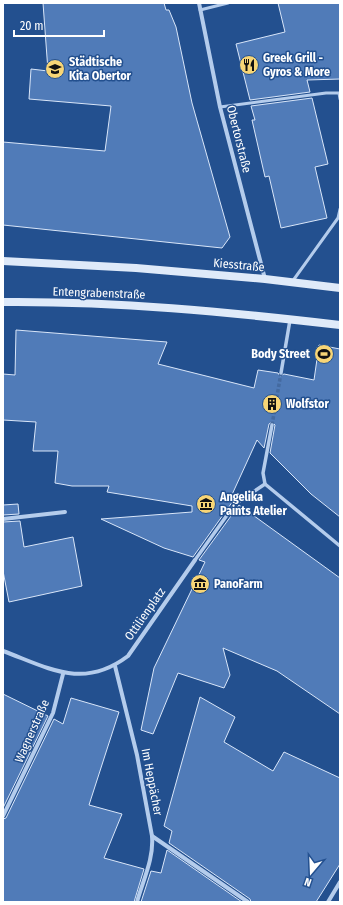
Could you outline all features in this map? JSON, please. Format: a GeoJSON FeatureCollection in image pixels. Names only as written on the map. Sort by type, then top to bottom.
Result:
{"type":"FeatureCollection","features":[{"type":"Feature","properties":{"kind":"main road","name":"Kiesstraße"},"geometry":{"type":"LineString","coordinates":[[3,261],[136,268],[265,279],[340,288]]}},
{"type":"Feature","properties":{"kind":"main road","name":"Entengrabenstraße"},"geometry":{"type":"LineString","coordinates":[[3,302],[113,304],[290,319]]}},
{"type":"Feature","properties":{"kind":"main road"},"geometry":{"type":"LineString","coordinates":[[290,319],[340,325]]}},
{"type":"Feature","properties":{"kind":"street","name":"Obertorstraße"},"geometry":{"type":"LineString","coordinates":[[199,3],[220,107],[265,279]]}},
{"type":"Feature","properties":{"kind":"street"},"geometry":{"type":"LineString","coordinates":[[281,373],[290,319]]}},
{"type":"Feature","properties":{"kind":"street"},"geometry":{"type":"LineString","coordinates":[[272,425],[263,473],[265,484],[340,546]]}},
{"type":"Feature","properties":{"kind":"street","name":"Ottilienplatz"},"geometry":{"type":"LineString","coordinates":[[3,651],[63,674],[78,675],[101,671],[115,666],[128,656],[235,504],[265,484]]}},
{"type":"Feature","properties":{"kind":"street"},"geometry":{"type":"LineString","coordinates":[[3,519],[65,512]]}},
{"type":"Feature","properties":{"kind":"street","name":"Im Heppächer"},"geometry":{"type":"LineString","coordinates":[[115,666],[137,755],[152,836],[153,849],[137,902]]}},
{"type":"Feature","properties":{"kind":"street","name":"Wagnerstraße"},"geometry":{"type":"LineString","coordinates":[[3,816],[53,713],[63,674]]}},
{"type":"Feature","properties":{"kind":"street"},"geometry":{"type":"LineString","coordinates":[[152,836],[248,902]]}},
{"type":"Feature","properties":{"kind":"street"},"geometry":{"type":"LineString","coordinates":[[328,902],[340,882]]}},
{"type":"Feature","properties":{"kind":"lane"},"geometry":{"type":"LineString","coordinates":[[200,10],[228,3]]}},
{"type":"Feature","properties":{"kind":"lane"},"geometry":{"type":"LineString","coordinates":[[220,107],[326,93],[339,93],[340,99]]}},
{"type":"Feature","properties":{"kind":"lane"},"geometry":{"type":"LineString","coordinates":[[292,282],[338,218],[340,209]]}},
{"type":"Feature","properties":{"kind":"building"},"geometry":{"type":"Polygon","coordinates":[[[43,3],[164,3],[166,10],[169,10],[176,27],[192,103],[230,237],[222,248],[3,225],[3,142],[105,151],[111,106],[29,99],[31,69],[48,71],[43,3]]]}},
{"type":"Feature","properties":{"kind":"building"},"geometry":{"type":"Polygon","coordinates":[[[278,3],[340,3],[340,79],[307,80],[310,92],[250,100],[236,44],[285,32],[278,3]]]}},
{"type":"Feature","properties":{"kind":"building"},"geometry":{"type":"Polygon","coordinates":[[[312,98],[328,164],[315,167],[327,218],[281,228],[269,176],[265,177],[252,120],[255,120],[251,106],[312,98]]]}},
{"type":"Feature","properties":{"kind":"building"},"geometry":{"type":"Polygon","coordinates":[[[16,330],[167,342],[158,364],[254,388],[258,370],[278,373],[280,376],[284,374],[314,380],[319,345],[340,349],[340,517],[311,494],[270,453],[275,425],[272,422],[269,424],[264,448],[257,440],[230,499],[233,501],[193,557],[164,548],[101,519],[192,512],[192,506],[107,492],[109,486],[72,486],[55,483],[58,451],[33,451],[36,422],[3,420],[3,374],[15,375],[16,330]]]}},
{"type":"Feature","properties":{"kind":"building"},"geometry":{"type":"Polygon","coordinates":[[[18,504],[19,514],[3,515],[3,505],[18,504]]]}},
{"type":"Feature","properties":{"kind":"building"},"geometry":{"type":"Polygon","coordinates":[[[239,505],[340,578],[340,714],[277,671],[223,648],[230,675],[224,688],[178,673],[153,734],[141,730],[154,668],[205,562],[199,560],[239,505]]]}},
{"type":"Feature","properties":{"kind":"building"},"geometry":{"type":"Polygon","coordinates":[[[20,521],[24,547],[73,537],[82,586],[9,602],[3,571],[3,522],[20,521]]]}},
{"type":"Feature","properties":{"kind":"building"},"geometry":{"type":"Polygon","coordinates":[[[3,694],[48,716],[3,808],[3,694]]]}},
{"type":"Feature","properties":{"kind":"building"},"geometry":{"type":"Polygon","coordinates":[[[200,697],[235,717],[224,742],[273,771],[284,752],[340,778],[340,864],[316,902],[251,902],[250,899],[169,843],[172,831],[164,826],[200,697]]]}},
{"type":"Feature","properties":{"kind":"building"},"geometry":{"type":"Polygon","coordinates":[[[71,698],[119,712],[89,805],[122,814],[104,858],[144,869],[134,902],[3,902],[3,819],[6,818],[54,719],[63,724],[71,698]]]}},
{"type":"Feature","properties":{"kind":"building"},"geometry":{"type":"Polygon","coordinates":[[[167,850],[242,902],[141,902],[151,871],[161,873],[167,850]]]}},
{"type":"Feature","properties":{"kind":"tunnel"},"geometry":{"type":"LineString","coordinates":[[272,425],[281,373]]}},
{"type":"Feature","properties":{"kind":"place","name":"Greek Grill - Gyros & More"},"geometry":{"type":"Point","coordinates":[249,65]}},
{"type":"Feature","properties":{"kind":"place","name":"Städtische Kita Obertor"},"geometry":{"type":"Point","coordinates":[55,69]}},
{"type":"Feature","properties":{"kind":"place","name":"Body Street"},"geometry":{"type":"Point","coordinates":[324,354]}},
{"type":"Feature","properties":{"kind":"place","name":"Wolfstor"},"geometry":{"type":"Point","coordinates":[272,404]}},
{"type":"Feature","properties":{"kind":"place","name":"Angelika Paints Atelier"},"geometry":{"type":"Point","coordinates":[206,504]}},
{"type":"Feature","properties":{"kind":"place","name":"PanoFarm"},"geometry":{"type":"Point","coordinates":[200,584]}}]}
